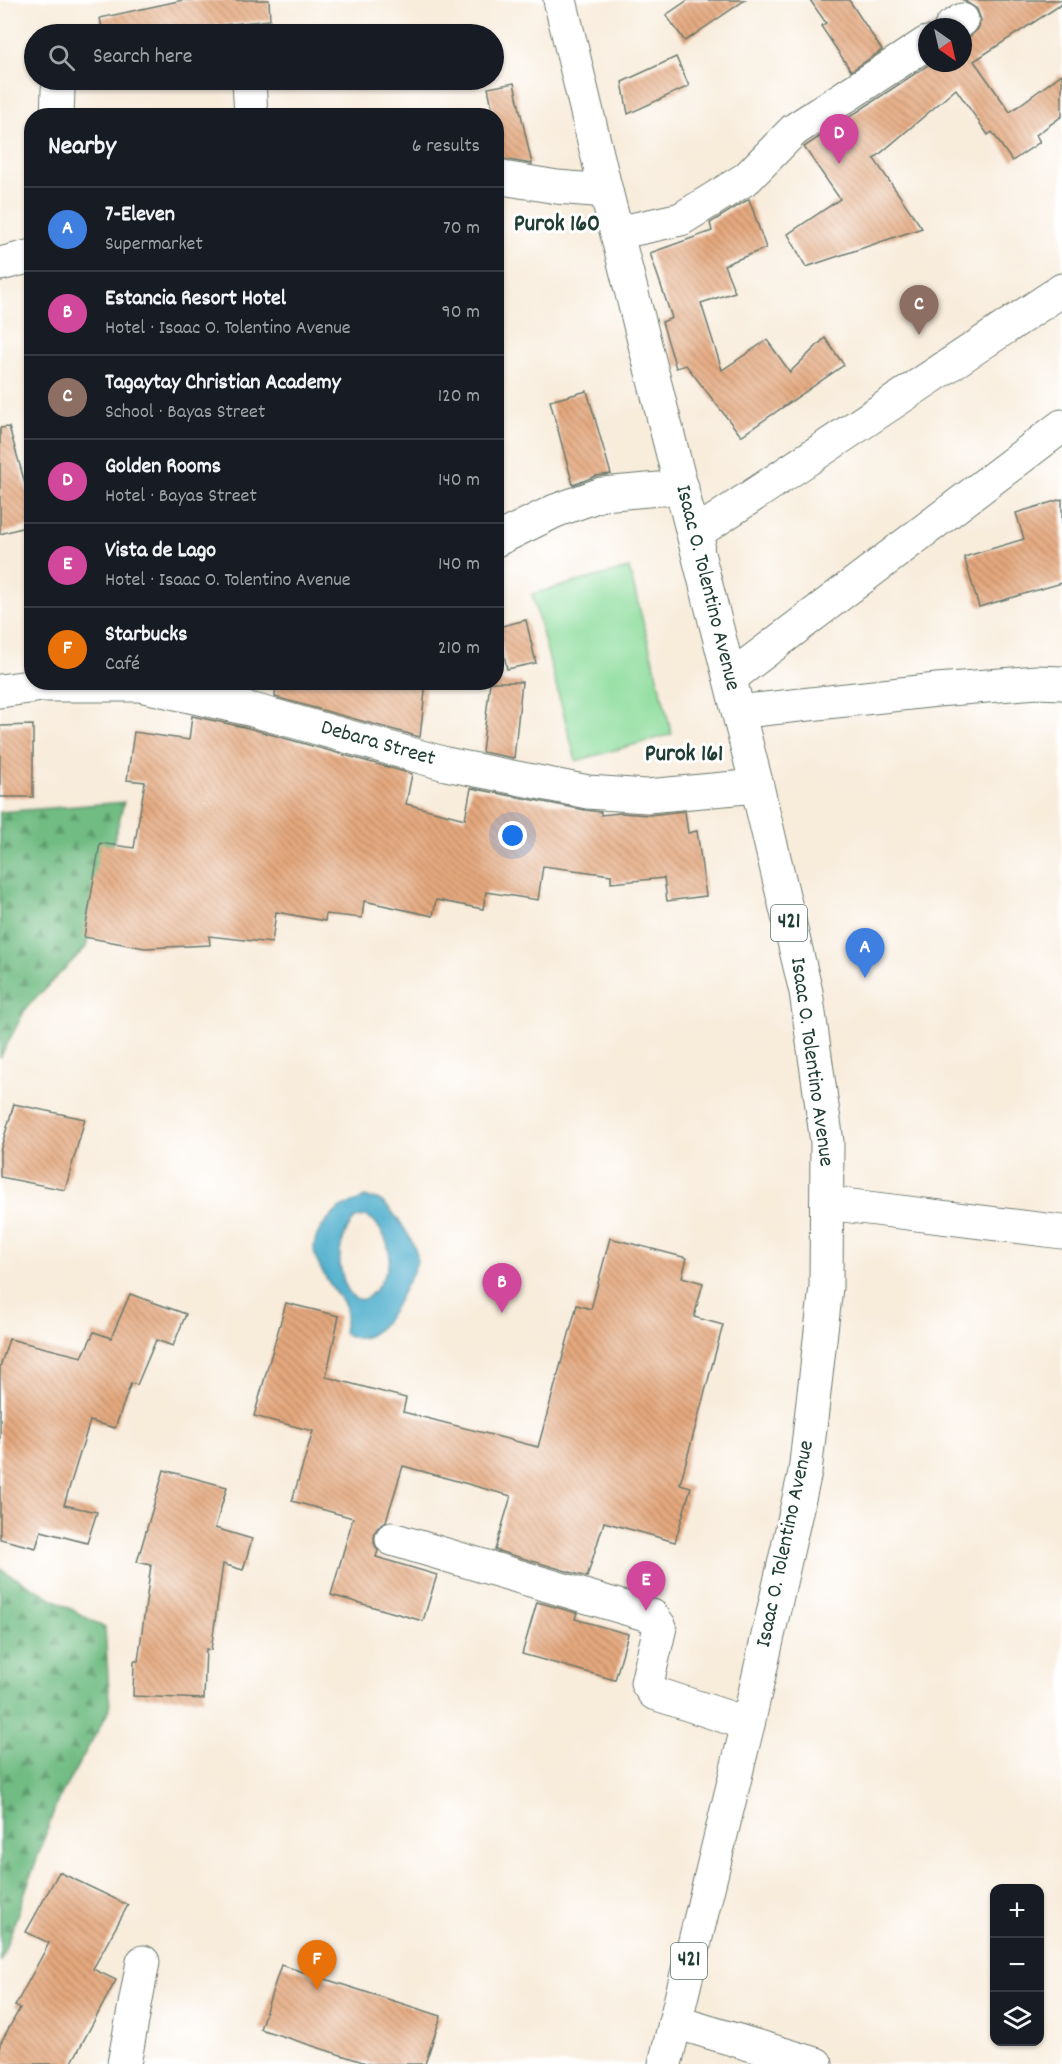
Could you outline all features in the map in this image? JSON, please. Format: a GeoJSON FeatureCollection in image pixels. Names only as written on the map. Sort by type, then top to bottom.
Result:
{"type":"FeatureCollection","features":[{"type":"Feature","properties":{"kind":"street","name":"Isaac O. Tolentino Avenue"},"geometry":{"type":"LineString","coordinates":[[560,0],[606,191],[758,786],[806,992],[827,1142],[826,1287],[805,1472],[748,1724],[665,2064]]}},
{"type":"Feature","properties":{"kind":"street"},"geometry":{"type":"LineString","coordinates":[[619,237],[626,231],[681,219],[747,177],[794,130],[918,49]]}},
{"type":"Feature","properties":{"kind":"street"},"geometry":{"type":"LineString","coordinates":[[250,90],[251,108]]}},
{"type":"Feature","properties":{"kind":"street"},"geometry":{"type":"LineString","coordinates":[[504,178],[557,187],[606,191]]}},
{"type":"Feature","properties":{"kind":"street"},"geometry":{"type":"LineString","coordinates":[[0,264],[24,258]]}},
{"type":"Feature","properties":{"kind":"street"},"geometry":{"type":"LineString","coordinates":[[697,546],[701,530],[1062,290]]}},
{"type":"Feature","properties":{"kind":"street"},"geometry":{"type":"LineString","coordinates":[[730,678],[1062,426]]}},
{"type":"Feature","properties":{"kind":"street"},"geometry":{"type":"LineString","coordinates":[[504,536],[555,510],[602,494],[682,487]]}},
{"type":"Feature","properties":{"kind":"street"},"geometry":{"type":"LineString","coordinates":[[739,713],[937,690],[1037,682],[1062,683]]}},
{"type":"Feature","properties":{"kind":"street","name":"Debara Street"},"geometry":{"type":"LineString","coordinates":[[0,692],[24,688]]}},
{"type":"Feature","properties":{"kind":"street","name":"Debara Street"},"geometry":{"type":"LineString","coordinates":[[162,690],[253,710],[446,764],[588,792],[647,796],[758,786]]}},
{"type":"Feature","properties":{"kind":"street"},"geometry":{"type":"LineString","coordinates":[[827,1203],[1062,1232]]}},
{"type":"Feature","properties":{"kind":"street"},"geometry":{"type":"LineString","coordinates":[[392,1539],[652,1616],[660,1627],[647,1683],[654,1693],[748,1724]]}},
{"type":"Feature","properties":{"kind":"street"},"geometry":{"type":"LineString","coordinates":[[124,2064],[143,1962]]}},
{"type":"Feature","properties":{"kind":"street"},"geometry":{"type":"LineString","coordinates":[[675,2022],[816,2064]]}},
{"type":"Feature","properties":{"kind":"green space"},"geometry":{"type":"Polygon","coordinates":[[[629,568],[672,734],[576,761],[532,594],[629,568]]]}},
{"type":"Feature","properties":{"kind":"green space"},"geometry":{"type":"Polygon","coordinates":[[[124,802],[86,947],[26,1008],[0,1058],[0,812],[124,802]]]}},
{"type":"Feature","properties":{"kind":"green space"},"geometry":{"type":"Polygon","coordinates":[[[0,1569],[105,1628],[110,1709],[57,1802],[0,1963],[0,1569]]]}},
{"type":"Feature","properties":{"kind":"water"},"geometry":{"type":"Polygon","coordinates":[[[364,1197],[377,1199],[389,1209],[413,1245],[417,1260],[413,1273],[396,1305],[382,1325],[364,1337],[354,1337],[343,1332],[345,1306],[321,1269],[314,1250],[319,1231],[327,1221],[342,1207],[364,1197]],[[365,1216],[355,1218],[351,1224],[344,1236],[340,1256],[341,1270],[347,1288],[356,1298],[361,1299],[367,1298],[380,1283],[390,1260],[384,1237],[373,1220],[365,1216]]]}},
{"type":"Feature","properties":{"kind":"building"},"geometry":{"type":"Polygon","coordinates":[[[183,0],[269,0],[270,20],[232,24],[101,24],[100,18],[183,0]]]}},
{"type":"Feature","properties":{"kind":"building"},"geometry":{"type":"Polygon","coordinates":[[[688,0],[745,0],[685,41],[666,15],[688,0]]]}},
{"type":"Feature","properties":{"kind":"building"},"geometry":{"type":"Polygon","coordinates":[[[810,0],[849,0],[882,50],[851,71],[821,26],[826,23],[810,0]]]}},
{"type":"Feature","properties":{"kind":"building"},"geometry":{"type":"Polygon","coordinates":[[[963,0],[1062,0],[1062,4],[974,61],[1010,112],[1062,74],[1062,116],[1036,135],[1040,142],[1012,161],[992,132],[988,135],[956,89],[874,159],[922,228],[806,267],[788,234],[840,199],[804,147],[918,72],[972,72],[972,34],[978,29],[981,20],[977,9],[963,0]]]}},
{"type":"Feature","properties":{"kind":"building"},"geometry":{"type":"Polygon","coordinates":[[[676,57],[689,86],[628,114],[622,82],[676,57]]]}},
{"type":"Feature","properties":{"kind":"building"},"geometry":{"type":"Polygon","coordinates":[[[514,83],[532,164],[504,159],[504,108],[492,108],[488,90],[504,90],[504,85],[514,83]]]}},
{"type":"Feature","properties":{"kind":"building"},"geometry":{"type":"Polygon","coordinates":[[[749,199],[766,248],[724,265],[735,292],[701,303],[722,370],[767,340],[790,372],[825,338],[844,365],[741,436],[686,365],[676,368],[662,322],[672,318],[650,253],[712,231],[710,223],[749,199]]]}},
{"type":"Feature","properties":{"kind":"building"},"geometry":{"type":"Polygon","coordinates":[[[587,391],[611,474],[596,476],[573,485],[550,401],[587,391]]]}},
{"type":"Feature","properties":{"kind":"building"},"geometry":{"type":"Polygon","coordinates":[[[9,427],[24,480],[24,527],[0,534],[0,428],[9,427]]]}},
{"type":"Feature","properties":{"kind":"building"},"geometry":{"type":"Polygon","coordinates":[[[1062,499],[1062,583],[979,607],[964,557],[1024,539],[1016,513],[1062,499]]]}},
{"type":"Feature","properties":{"kind":"building"},"geometry":{"type":"Polygon","coordinates":[[[526,620],[536,663],[507,669],[504,655],[504,626],[526,620]]]}},
{"type":"Feature","properties":{"kind":"building"},"geometry":{"type":"Polygon","coordinates":[[[504,682],[522,682],[514,758],[482,752],[489,690],[504,690],[504,682]]]}},
{"type":"Feature","properties":{"kind":"building"},"geometry":{"type":"Polygon","coordinates":[[[275,690],[425,690],[420,737],[275,697],[275,690]]]}},
{"type":"Feature","properties":{"kind":"building"},"geometry":{"type":"Polygon","coordinates":[[[192,716],[248,728],[412,774],[406,804],[465,819],[471,788],[601,812],[601,815],[620,813],[649,815],[685,811],[688,833],[697,831],[706,896],[667,901],[664,878],[611,883],[611,875],[543,866],[538,900],[486,892],[483,909],[436,900],[433,916],[364,901],[362,918],[326,914],[325,921],[276,912],[272,943],[209,936],[210,945],[145,948],[84,937],[100,843],[134,848],[145,782],[127,780],[134,732],[189,740],[192,716]]]}},
{"type":"Feature","properties":{"kind":"building"},"geometry":{"type":"Polygon","coordinates":[[[33,725],[33,797],[0,797],[0,726],[33,725]]]}},
{"type":"Feature","properties":{"kind":"building"},"geometry":{"type":"Polygon","coordinates":[[[14,1104],[85,1119],[65,1190],[0,1177],[0,1151],[14,1104]]]}},
{"type":"Feature","properties":{"kind":"building"},"geometry":{"type":"Polygon","coordinates":[[[610,1238],[687,1258],[682,1277],[703,1283],[694,1317],[723,1325],[680,1484],[691,1487],[675,1542],[604,1522],[587,1577],[495,1550],[511,1496],[403,1466],[386,1521],[374,1533],[374,1543],[378,1551],[376,1557],[437,1575],[423,1621],[331,1595],[353,1518],[292,1501],[313,1431],[254,1416],[286,1303],[339,1316],[326,1377],[406,1398],[403,1412],[538,1447],[577,1305],[591,1309],[610,1238]]]}},
{"type":"Feature","properties":{"kind":"building"},"geometry":{"type":"Polygon","coordinates":[[[130,1294],[186,1314],[173,1346],[156,1340],[137,1385],[131,1383],[115,1428],[90,1421],[64,1505],[97,1512],[87,1543],[41,1531],[36,1548],[0,1539],[0,1367],[9,1339],[82,1357],[94,1332],[111,1338],[130,1294]]]}},
{"type":"Feature","properties":{"kind":"building"},"geometry":{"type":"Polygon","coordinates":[[[164,1470],[227,1487],[215,1528],[252,1539],[243,1570],[223,1564],[211,1650],[206,1649],[204,1699],[133,1696],[134,1661],[138,1661],[151,1565],[137,1562],[164,1470]]]}},
{"type":"Feature","properties":{"kind":"building"},"geometry":{"type":"Polygon","coordinates":[[[537,1602],[577,1613],[575,1619],[628,1634],[615,1680],[522,1654],[537,1602]]]}},
{"type":"Feature","properties":{"kind":"building"},"geometry":{"type":"Polygon","coordinates":[[[59,1872],[128,1905],[93,1969],[116,1980],[71,2064],[0,2064],[0,2044],[20,2008],[15,2006],[49,1943],[26,1932],[59,1872]]]}},
{"type":"Feature","properties":{"kind":"building"},"geometry":{"type":"Polygon","coordinates":[[[281,1965],[441,2016],[425,2064],[369,2064],[260,2029],[281,1965]]]}},
{"type":"Feature","properties":{"kind":"place","name":"Golden Rooms"},"geometry":{"type":"Point","coordinates":[839,164]}},
{"type":"Feature","properties":{"kind":"place","name":"Tagaytay Christian Academy"},"geometry":{"type":"Point","coordinates":[919,335]}},
{"type":"Feature","properties":{"kind":"place","name":"7-Eleven"},"geometry":{"type":"Point","coordinates":[865,978]}},
{"type":"Feature","properties":{"kind":"place","name":"Estancia Resort Hotel"},"geometry":{"type":"Point","coordinates":[502,1313]}},
{"type":"Feature","properties":{"kind":"place","name":"Vista de Lago"},"geometry":{"type":"Point","coordinates":[646,1611]}},
{"type":"Feature","properties":{"kind":"place","name":"Starbucks"},"geometry":{"type":"Point","coordinates":[317,1990]}},
{"type":"Feature","properties":{"kind":"district","name":"Purok 160"},"geometry":{"type":"Point","coordinates":[557,225]}},
{"type":"Feature","properties":{"kind":"district","name":"Purok 161"},"geometry":{"type":"Point","coordinates":[684,755]}}]}
